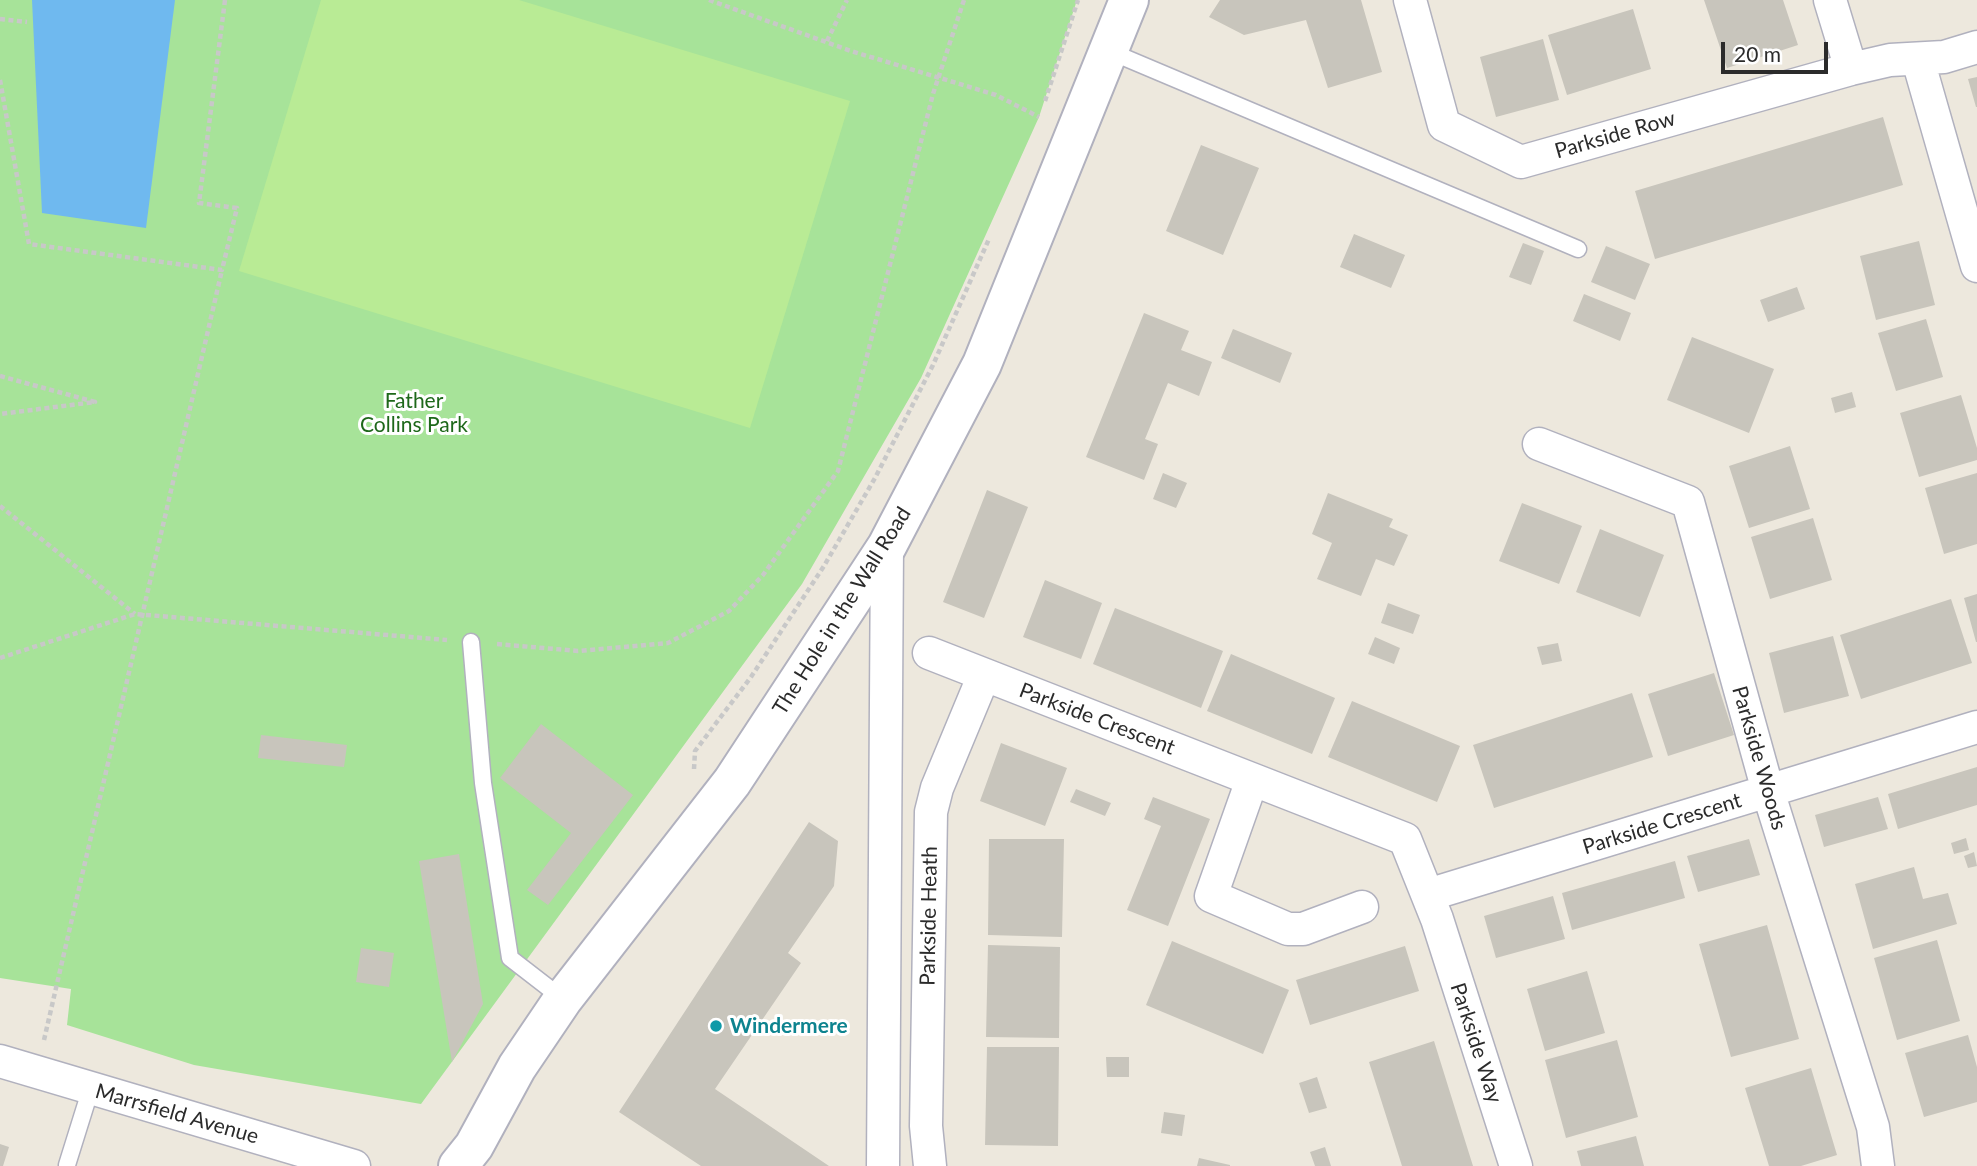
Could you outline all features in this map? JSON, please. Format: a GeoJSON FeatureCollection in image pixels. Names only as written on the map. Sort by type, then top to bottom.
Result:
{"type":"FeatureCollection","features":[{"type":"Feature","properties":{"kind":"street","name":"The Hole in the Wall Road"},"geometry":{"type":"LineString","coordinates":[[458,1166],[474,1146],[517,1067],[563,999],[732,782],[887,546],[982,363],[1129,0]]}},
{"type":"Feature","properties":{"kind":"street","name":"Parkside Row"},"geometry":{"type":"LineString","coordinates":[[1410,0],[1444,125],[1521,162],[1851,69],[1890,60],[1944,57],[1977,47]]}},
{"type":"Feature","properties":{"kind":"street"},"geometry":{"type":"LineString","coordinates":[[1830,0],[1851,69]]}},
{"type":"Feature","properties":{"kind":"street"},"geometry":{"type":"LineString","coordinates":[[1917,60],[1977,266]]}},
{"type":"Feature","properties":{"kind":"street","name":"Parkside Woods"},"geometry":{"type":"LineString","coordinates":[[1539,444],[1688,502],[1768,792],[1873,1127],[1878,1166]]}},
{"type":"Feature","properties":{"kind":"street"},"geometry":{"type":"LineString","coordinates":[[883,1166],[887,546]]}},
{"type":"Feature","properties":{"kind":"street","name":"Parkside Crescent"},"geometry":{"type":"LineString","coordinates":[[929,653],[1405,839],[1433,907],[1768,792],[1977,727]]}},
{"type":"Feature","properties":{"kind":"street","name":"Parkside Heath"},"geometry":{"type":"LineString","coordinates":[[930,1166],[926,1126],[931,812],[937,788],[984,675]]}},
{"type":"Feature","properties":{"kind":"street"},"geometry":{"type":"LineString","coordinates":[[1252,780],[1210,896],[1288,929],[1303,929],[1362,907]]}},
{"type":"Feature","properties":{"kind":"street","name":"Parkside Way"},"geometry":{"type":"LineString","coordinates":[[1433,907],[1516,1166]]}},
{"type":"Feature","properties":{"kind":"street","name":"Marrsfield Avenue"},"geometry":{"type":"LineString","coordinates":[[0,1060],[354,1166]]}},
{"type":"Feature","properties":{"kind":"lane"},"geometry":{"type":"LineString","coordinates":[[1109,51],[1538,229],[1578,249]]}},
{"type":"Feature","properties":{"kind":"lane"},"geometry":{"type":"LineString","coordinates":[[471,642],[483,783],[510,958],[563,999]]}},
{"type":"Feature","properties":{"kind":"lane"},"geometry":{"type":"LineString","coordinates":[[67,1165],[91,1088]]}},
{"type":"Feature","properties":{"kind":"path"},"geometry":{"type":"LineString","coordinates":[[37,1073],[237,208],[199,203],[225,0]]}},
{"type":"Feature","properties":{"kind":"path"},"geometry":{"type":"LineString","coordinates":[[709,0],[996,95],[1039,117]]}},
{"type":"Feature","properties":{"kind":"path"},"geometry":{"type":"LineString","coordinates":[[827,41],[847,0]]}},
{"type":"Feature","properties":{"kind":"path"},"geometry":{"type":"LineString","coordinates":[[0,658],[135,614],[579,652],[668,643],[729,611],[763,575],[838,471],[939,78],[964,0]]}},
{"type":"Feature","properties":{"kind":"path"},"geometry":{"type":"LineString","coordinates":[[1034,129],[1078,0]]}},
{"type":"Feature","properties":{"kind":"path"},"geometry":{"type":"LineString","coordinates":[[0,19],[27,22]]}},
{"type":"Feature","properties":{"kind":"path"},"geometry":{"type":"LineString","coordinates":[[0,80],[29,244],[222,270]]}},
{"type":"Feature","properties":{"kind":"path"},"geometry":{"type":"LineString","coordinates":[[693,776],[695,751],[751,677],[824,566],[875,478],[933,365],[994,228]]}},
{"type":"Feature","properties":{"kind":"path"},"geometry":{"type":"LineString","coordinates":[[0,376],[94,402],[0,414]]}},
{"type":"Feature","properties":{"kind":"path"},"geometry":{"type":"LineString","coordinates":[[0,506],[135,614]]}},
{"type":"Feature","properties":{"kind":"green space","name":"Father Collins Park"},"geometry":{"type":"Polygon","coordinates":[[[0,0],[1077,0],[1039,117],[921,378],[802,584],[421,1104],[194,1065],[67,1025],[71,989],[0,978],[0,0]]]}},
{"type":"Feature","properties":{"kind":"green space"},"geometry":{"type":"Polygon","coordinates":[[[321,0],[519,0],[850,101],[750,428],[239,271],[321,0]]]}},
{"type":"Feature","properties":{"kind":"water"},"geometry":{"type":"Polygon","coordinates":[[[32,0],[175,0],[146,228],[42,213],[32,0]]]}},
{"type":"Feature","properties":{"kind":"building"},"geometry":{"type":"Polygon","coordinates":[[[1220,0],[1361,0],[1382,72],[1328,88],[1306,20],[1244,35],[1209,17],[1220,0]]]}},
{"type":"Feature","properties":{"kind":"building"},"geometry":{"type":"Polygon","coordinates":[[[1704,0],[1783,0],[1798,45],[1727,68],[1704,0]]]}},
{"type":"Feature","properties":{"kind":"building"},"geometry":{"type":"Polygon","coordinates":[[[1633,9],[1651,69],[1567,95],[1548,35],[1633,9]]]}},
{"type":"Feature","properties":{"kind":"building"},"geometry":{"type":"Polygon","coordinates":[[[1543,39],[1559,100],[1496,117],[1480,57],[1543,39]]]}},
{"type":"Feature","properties":{"kind":"building"},"geometry":{"type":"Polygon","coordinates":[[[1977,77],[1977,107],[1976,107],[1968,79],[1977,77]]]}},
{"type":"Feature","properties":{"kind":"building"},"geometry":{"type":"Polygon","coordinates":[[[1883,117],[1903,185],[1655,259],[1635,191],[1883,117]]]}},
{"type":"Feature","properties":{"kind":"building"},"geometry":{"type":"Polygon","coordinates":[[[1201,145],[1259,168],[1223,255],[1166,231],[1201,145]]]}},
{"type":"Feature","properties":{"kind":"building"},"geometry":{"type":"Polygon","coordinates":[[[1354,234],[1405,255],[1391,288],[1340,267],[1354,234]]]}},
{"type":"Feature","properties":{"kind":"building"},"geometry":{"type":"Polygon","coordinates":[[[1919,241],[1935,305],[1876,320],[1860,256],[1919,241]]]}},
{"type":"Feature","properties":{"kind":"building"},"geometry":{"type":"Polygon","coordinates":[[[1523,243],[1544,251],[1531,285],[1509,277],[1523,243]]]}},
{"type":"Feature","properties":{"kind":"building"},"geometry":{"type":"Polygon","coordinates":[[[1606,246],[1650,264],[1635,300],[1591,282],[1606,246]]]}},
{"type":"Feature","properties":{"kind":"building"},"geometry":{"type":"Polygon","coordinates":[[[1797,287],[1805,309],[1768,322],[1760,300],[1797,287]]]}},
{"type":"Feature","properties":{"kind":"building"},"geometry":{"type":"Polygon","coordinates":[[[1584,294],[1631,313],[1620,341],[1573,321],[1584,294]]]}},
{"type":"Feature","properties":{"kind":"building"},"geometry":{"type":"Polygon","coordinates":[[[1144,313],[1189,331],[1181,350],[1212,362],[1199,396],[1168,383],[1145,439],[1158,444],[1144,480],[1086,457],[1144,313]]]}},
{"type":"Feature","properties":{"kind":"building"},"geometry":{"type":"Polygon","coordinates":[[[1926,319],[1943,377],[1896,391],[1878,333],[1926,319]]]}},
{"type":"Feature","properties":{"kind":"building"},"geometry":{"type":"Polygon","coordinates":[[[1233,329],[1292,353],[1280,383],[1221,358],[1233,329]]]}},
{"type":"Feature","properties":{"kind":"building"},"geometry":{"type":"Polygon","coordinates":[[[1692,337],[1774,369],[1749,433],[1667,400],[1692,337]]]}},
{"type":"Feature","properties":{"kind":"building"},"geometry":{"type":"Polygon","coordinates":[[[1852,392],[1856,407],[1835,413],[1831,398],[1852,392]]]}},
{"type":"Feature","properties":{"kind":"building"},"geometry":{"type":"Polygon","coordinates":[[[1961,395],[1977,448],[1977,460],[1919,477],[1900,413],[1961,395]]]}},
{"type":"Feature","properties":{"kind":"building"},"geometry":{"type":"Polygon","coordinates":[[[1790,446],[1810,509],[1749,528],[1729,466],[1790,446]]]}},
{"type":"Feature","properties":{"kind":"building"},"geometry":{"type":"Polygon","coordinates":[[[1163,473],[1187,483],[1176,508],[1153,499],[1163,473]]]}},
{"type":"Feature","properties":{"kind":"building"},"geometry":{"type":"Polygon","coordinates":[[[1977,473],[1977,544],[1944,554],[1925,488],[1977,473]]]}},
{"type":"Feature","properties":{"kind":"building"},"geometry":{"type":"Polygon","coordinates":[[[987,490],[1028,507],[984,618],[943,602],[987,490]]]}},
{"type":"Feature","properties":{"kind":"building"},"geometry":{"type":"Polygon","coordinates":[[[1328,493],[1393,519],[1389,527],[1408,535],[1394,566],[1376,559],[1361,596],[1317,579],[1332,543],[1312,534],[1328,493]]]}},
{"type":"Feature","properties":{"kind":"building"},"geometry":{"type":"Polygon","coordinates":[[[1522,503],[1582,526],[1559,584],[1499,561],[1522,503]]]}},
{"type":"Feature","properties":{"kind":"building"},"geometry":{"type":"Polygon","coordinates":[[[1813,518],[1832,580],[1770,599],[1751,537],[1813,518]]]}},
{"type":"Feature","properties":{"kind":"building"},"geometry":{"type":"Polygon","coordinates":[[[1600,529],[1664,555],[1640,617],[1576,592],[1600,529]]]}},
{"type":"Feature","properties":{"kind":"building"},"geometry":{"type":"Polygon","coordinates":[[[1045,580],[1102,603],[1081,659],[1023,637],[1045,580]]]}},
{"type":"Feature","properties":{"kind":"building"},"geometry":{"type":"Polygon","coordinates":[[[1977,594],[1977,642],[1976,642],[1964,598],[1977,594]]]}},
{"type":"Feature","properties":{"kind":"building"},"geometry":{"type":"Polygon","coordinates":[[[1951,599],[1972,663],[1861,699],[1840,635],[1951,599]]]}},
{"type":"Feature","properties":{"kind":"building"},"geometry":{"type":"Polygon","coordinates":[[[1388,603],[1420,615],[1413,634],[1381,623],[1388,603]]]}},
{"type":"Feature","properties":{"kind":"building"},"geometry":{"type":"Polygon","coordinates":[[[1115,608],[1223,651],[1201,708],[1093,664],[1115,608]]]}},
{"type":"Feature","properties":{"kind":"building"},"geometry":{"type":"Polygon","coordinates":[[[1833,636],[1849,696],[1784,713],[1769,653],[1833,636]]]}},
{"type":"Feature","properties":{"kind":"building"},"geometry":{"type":"Polygon","coordinates":[[[1375,637],[1400,648],[1394,664],[1368,654],[1375,637]]]}},
{"type":"Feature","properties":{"kind":"building"},"geometry":{"type":"Polygon","coordinates":[[[1558,643],[1562,661],[1542,665],[1537,647],[1558,643]]]}},
{"type":"Feature","properties":{"kind":"building"},"geometry":{"type":"Polygon","coordinates":[[[1231,654],[1335,698],[1312,754],[1207,711],[1231,654]]]}},
{"type":"Feature","properties":{"kind":"building"},"geometry":{"type":"Polygon","coordinates":[[[1714,673],[1734,735],[1668,756],[1648,694],[1714,673]]]}},
{"type":"Feature","properties":{"kind":"building"},"geometry":{"type":"Polygon","coordinates":[[[1632,693],[1653,757],[1494,808],[1473,745],[1632,693]]]}},
{"type":"Feature","properties":{"kind":"building"},"geometry":{"type":"Polygon","coordinates":[[[1352,701],[1460,746],[1437,802],[1328,757],[1352,701]]]}},
{"type":"Feature","properties":{"kind":"building"},"geometry":{"type":"Polygon","coordinates":[[[541,724],[633,795],[548,905],[527,890],[571,833],[500,778],[541,724]]]}},
{"type":"Feature","properties":{"kind":"building"},"geometry":{"type":"Polygon","coordinates":[[[261,735],[347,745],[344,767],[258,758],[261,735]]]}},
{"type":"Feature","properties":{"kind":"building"},"geometry":{"type":"Polygon","coordinates":[[[1001,743],[1067,768],[1045,826],[980,801],[1001,743]]]}},
{"type":"Feature","properties":{"kind":"building"},"geometry":{"type":"Polygon","coordinates":[[[1977,767],[1977,805],[1898,829],[1888,794],[1977,767]]]}},
{"type":"Feature","properties":{"kind":"building"},"geometry":{"type":"Polygon","coordinates":[[[1076,789],[1111,803],[1105,816],[1070,802],[1076,789]]]}},
{"type":"Feature","properties":{"kind":"building"},"geometry":{"type":"Polygon","coordinates":[[[1153,797],[1210,819],[1168,926],[1127,910],[1161,826],[1144,819],[1153,797]]]}},
{"type":"Feature","properties":{"kind":"building"},"geometry":{"type":"Polygon","coordinates":[[[1878,797],[1888,829],[1824,847],[1815,815],[1878,797]]]}},
{"type":"Feature","properties":{"kind":"building","name":"Windermere"},"geometry":{"type":"Polygon","coordinates":[[[809,822],[838,841],[834,886],[788,953],[801,963],[715,1089],[829,1166],[701,1166],[619,1112],[809,822]]]}},
{"type":"Feature","properties":{"kind":"building"},"geometry":{"type":"Polygon","coordinates":[[[1966,838],[1969,850],[1954,854],[1951,843],[1966,838]]]}},
{"type":"Feature","properties":{"kind":"building"},"geometry":{"type":"Polygon","coordinates":[[[989,839],[1064,839],[1062,937],[988,935],[989,839]]]}},
{"type":"Feature","properties":{"kind":"building"},"geometry":{"type":"Polygon","coordinates":[[[1749,839],[1760,875],[1698,892],[1687,856],[1749,839]]]}},
{"type":"Feature","properties":{"kind":"building"},"geometry":{"type":"Polygon","coordinates":[[[1974,852],[1977,866],[1968,868],[1964,856],[1974,852]]]}},
{"type":"Feature","properties":{"kind":"building"},"geometry":{"type":"Polygon","coordinates":[[[459,854],[483,1004],[452,1062],[419,861],[459,854]]]}},
{"type":"Feature","properties":{"kind":"building"},"geometry":{"type":"Polygon","coordinates":[[[1675,861],[1685,898],[1572,930],[1562,893],[1675,861]]]}},
{"type":"Feature","properties":{"kind":"building"},"geometry":{"type":"Polygon","coordinates":[[[1914,867],[1923,899],[1948,893],[1957,924],[1873,949],[1855,884],[1914,867]]]}},
{"type":"Feature","properties":{"kind":"building"},"geometry":{"type":"Polygon","coordinates":[[[1553,896],[1565,939],[1496,958],[1484,916],[1553,896]]]}},
{"type":"Feature","properties":{"kind":"building"},"geometry":{"type":"Polygon","coordinates":[[[1767,925],[1799,1039],[1731,1057],[1699,944],[1767,925]]]}},
{"type":"Feature","properties":{"kind":"building"},"geometry":{"type":"Polygon","coordinates":[[[1937,940],[1960,1021],[1897,1040],[1874,958],[1937,940]]]}},
{"type":"Feature","properties":{"kind":"building"},"geometry":{"type":"Polygon","coordinates":[[[1172,941],[1289,990],[1263,1054],[1146,1005],[1172,941]]]}},
{"type":"Feature","properties":{"kind":"building"},"geometry":{"type":"Polygon","coordinates":[[[988,945],[1060,947],[1059,1038],[986,1037],[988,945]]]}},
{"type":"Feature","properties":{"kind":"building"},"geometry":{"type":"Polygon","coordinates":[[[1405,946],[1419,991],[1310,1025],[1296,980],[1405,946]]]}},
{"type":"Feature","properties":{"kind":"building"},"geometry":{"type":"Polygon","coordinates":[[[361,948],[394,953],[389,987],[356,982],[361,948]]]}},
{"type":"Feature","properties":{"kind":"building"},"geometry":{"type":"Polygon","coordinates":[[[1587,971],[1605,1033],[1545,1051],[1527,989],[1587,971]]]}},
{"type":"Feature","properties":{"kind":"building"},"geometry":{"type":"Polygon","coordinates":[[[1968,1035],[1977,1067],[1977,1102],[1924,1117],[1905,1053],[1968,1035]]]}},
{"type":"Feature","properties":{"kind":"building"},"geometry":{"type":"Polygon","coordinates":[[[1617,1040],[1638,1117],[1566,1138],[1545,1060],[1617,1040]]]}},
{"type":"Feature","properties":{"kind":"building"},"geometry":{"type":"Polygon","coordinates":[[[1434,1041],[1473,1166],[1402,1166],[1369,1062],[1434,1041]]]}},
{"type":"Feature","properties":{"kind":"building"},"geometry":{"type":"Polygon","coordinates":[[[987,1047],[1059,1047],[1058,1146],[985,1145],[987,1047]]]}},
{"type":"Feature","properties":{"kind":"building"},"geometry":{"type":"Polygon","coordinates":[[[1106,1057],[1129,1057],[1129,1077],[1107,1077],[1106,1057]]]}},
{"type":"Feature","properties":{"kind":"building"},"geometry":{"type":"Polygon","coordinates":[[[1811,1068],[1837,1155],[1801,1166],[1769,1166],[1745,1088],[1811,1068]]]}},
{"type":"Feature","properties":{"kind":"building"},"geometry":{"type":"Polygon","coordinates":[[[1317,1077],[1327,1108],[1309,1113],[1299,1083],[1317,1077]]]}},
{"type":"Feature","properties":{"kind":"building"},"geometry":{"type":"Polygon","coordinates":[[[1164,1112],[1185,1115],[1182,1136],[1161,1133],[1164,1112]]]}},
{"type":"Feature","properties":{"kind":"building"},"geometry":{"type":"Polygon","coordinates":[[[1636,1136],[1644,1166],[1581,1166],[1577,1151],[1636,1136]]]}},
{"type":"Feature","properties":{"kind":"building"},"geometry":{"type":"Polygon","coordinates":[[[0,1144],[9,1147],[3,1166],[0,1166],[0,1144]]]}},
{"type":"Feature","properties":{"kind":"building"},"geometry":{"type":"Polygon","coordinates":[[[1325,1147],[1331,1166],[1315,1166],[1310,1152],[1325,1147]]]}},
{"type":"Feature","properties":{"kind":"building"},"geometry":{"type":"Polygon","coordinates":[[[1199,1158],[1230,1165],[1230,1166],[1197,1166],[1199,1158]]]}},
{"type":"Feature","properties":{"kind":"place","name":"Windermere"},"geometry":{"type":"Point","coordinates":[716,1026]}}]}
